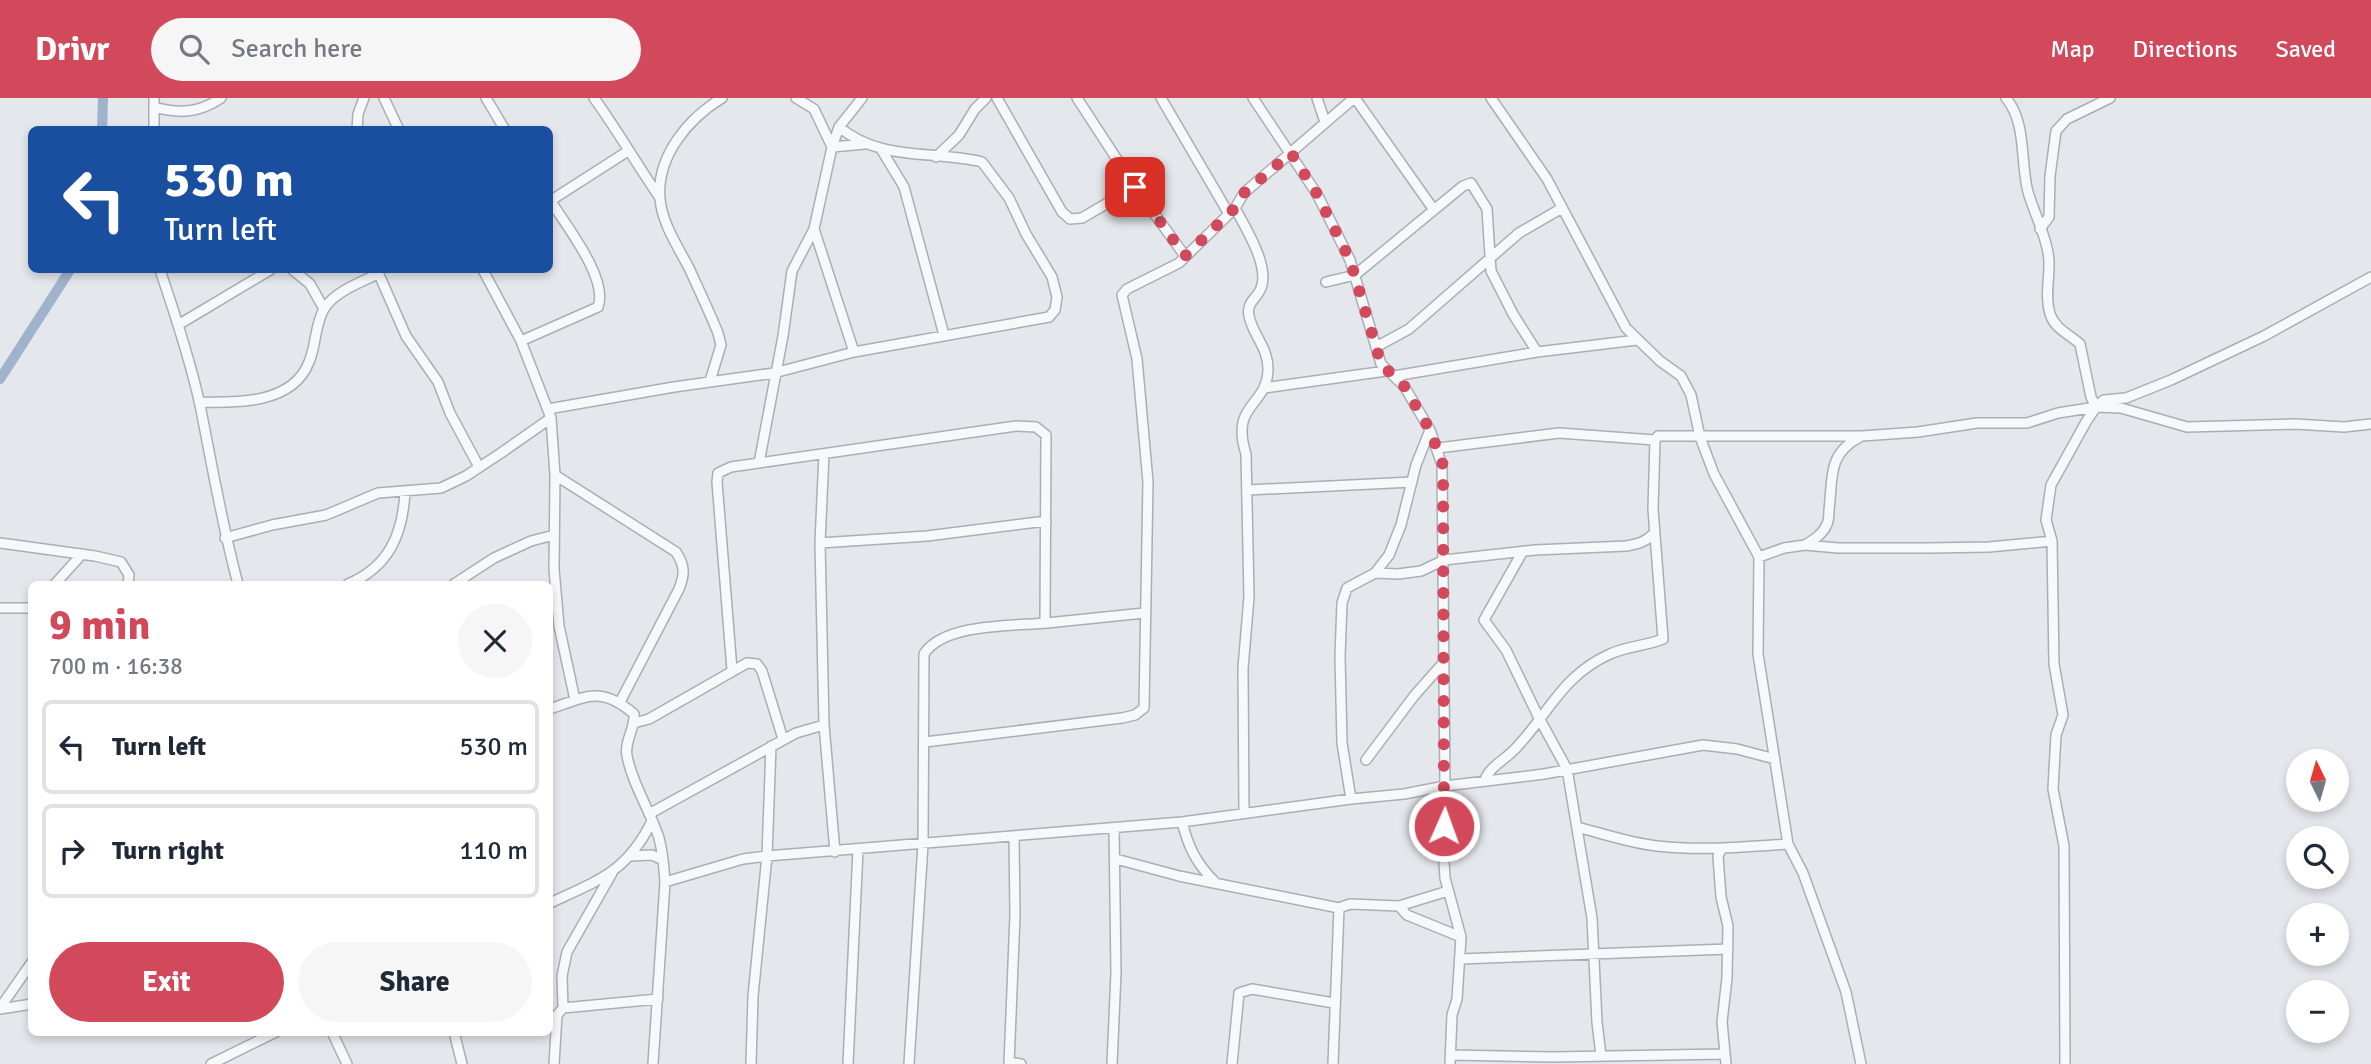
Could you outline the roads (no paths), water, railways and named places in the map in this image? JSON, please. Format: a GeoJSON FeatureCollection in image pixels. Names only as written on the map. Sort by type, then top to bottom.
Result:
{"type":"FeatureCollection","features":[{"type":"Feature","properties":{"kind":"street"},"geometry":{"type":"LineString","coordinates":[[154,126],[154,103],[171,112],[193,111],[207,107],[221,98]]}},
{"type":"Feature","properties":{"kind":"street"},"geometry":{"type":"LineString","coordinates":[[357,126],[358,114],[365,98]]}},
{"type":"Feature","properties":{"kind":"street"},"geometry":{"type":"LineString","coordinates":[[384,98],[397,126]]}},
{"type":"Feature","properties":{"kind":"street"},"geometry":{"type":"LineString","coordinates":[[486,98],[503,126]]}},
{"type":"Feature","properties":{"kind":"street"},"geometry":{"type":"LineString","coordinates":[[594,98],[620,133],[628,151],[660,198],[672,235],[718,333],[721,345],[710,382]]}},
{"type":"Feature","properties":{"kind":"street"},"geometry":{"type":"LineString","coordinates":[[660,198],[662,170],[678,138],[694,118],[722,98]]}},
{"type":"Feature","properties":{"kind":"street"},"geometry":{"type":"LineString","coordinates":[[796,98],[814,109],[832,147]]}},
{"type":"Feature","properties":{"kind":"street"},"geometry":{"type":"LineString","coordinates":[[759,463],[783,336],[792,271],[814,229],[839,127],[862,98]]}},
{"type":"Feature","properties":{"kind":"street"},"geometry":{"type":"LineString","coordinates":[[936,157],[959,135],[975,109],[986,98]]}},
{"type":"Feature","properties":{"kind":"street"},"geometry":{"type":"LineString","coordinates":[[998,98],[1062,212],[1070,219],[1082,218],[1135,187]]}},
{"type":"Feature","properties":{"kind":"street"},"geometry":{"type":"LineString","coordinates":[[1077,98],[1135,187],[1185,256]]}},
{"type":"Feature","properties":{"kind":"street"},"geometry":{"type":"LineString","coordinates":[[1161,98],[1200,169],[1254,243],[1263,277],[1261,290],[1250,301],[1248,313],[1265,347],[1268,371],[1264,388],[1252,403],[1240,432],[1246,454],[1249,597],[1243,668],[1244,813]]}},
{"type":"Feature","properties":{"kind":"street"},"geometry":{"type":"LineString","coordinates":[[1253,98],[1317,194],[1350,260],[1381,364],[1404,386],[1430,430],[1443,465],[1443,846],[1448,891],[1461,937],[1457,999],[1452,1015],[1451,1059],[1554,1061],[1601,1056],[1725,1059],[1722,1022],[1728,926],[1721,897],[1718,856],[1722,848]]}},
{"type":"Feature","properties":{"kind":"street"},"geometry":{"type":"LineString","coordinates":[[1317,98],[1325,122]]}},
{"type":"Feature","properties":{"kind":"street"},"geometry":{"type":"LineString","coordinates":[[925,742],[1122,718],[1135,715],[1144,708],[1148,482],[1137,359],[1122,295],[1127,289],[1179,263],[1232,211],[1244,193],[1354,98],[1434,210]]}},
{"type":"Feature","properties":{"kind":"street"},"geometry":{"type":"LineString","coordinates":[[1491,98],[1547,179],[1626,328],[1660,361],[1681,376],[1691,395],[1700,437],[1727,502],[1759,557],[1758,654],[1788,844],[1803,873],[1842,981],[1861,1064]]}},
{"type":"Feature","properties":{"kind":"street"},"geometry":{"type":"LineString","coordinates":[[2006,98],[2017,116],[2027,189],[2049,265],[2046,282],[2050,315],[2057,327],[2080,344],[2091,397],[2096,407]]}},
{"type":"Feature","properties":{"kind":"street"},"geometry":{"type":"LineString","coordinates":[[2040,229],[2049,217],[2050,176],[2056,131],[2067,119],[2110,98]]}},
{"type":"Feature","properties":{"kind":"street"},"geometry":{"type":"LineString","coordinates":[[225,538],[272,525],[326,515],[378,493],[440,488],[479,467],[550,413],[710,382],[774,373],[854,352],[1049,317],[1055,310],[1057,297],[1052,277],[1026,234],[1009,198],[982,162],[898,154],[867,144],[839,127]]}},
{"type":"Feature","properties":{"kind":"street"},"geometry":{"type":"LineString","coordinates":[[832,147],[867,144]]}},
{"type":"Feature","properties":{"kind":"street"},"geometry":{"type":"LineString","coordinates":[[881,149],[904,187],[944,335]]}},
{"type":"Feature","properties":{"kind":"street"},"geometry":{"type":"LineString","coordinates":[[553,198],[628,151]]}},
{"type":"Feature","properties":{"kind":"street"},"geometry":{"type":"LineString","coordinates":[[1326,282],[1355,275],[1463,186],[1471,183],[1487,209],[1491,271],[1537,352]]}},
{"type":"Feature","properties":{"kind":"street"},"geometry":{"type":"LineString","coordinates":[[521,341],[598,307],[601,299],[598,284],[582,250],[553,205]]}},
{"type":"Feature","properties":{"kind":"street"},"geometry":{"type":"LineString","coordinates":[[1376,347],[1409,329],[1519,233],[1562,208]]}},
{"type":"Feature","properties":{"kind":"street"},"geometry":{"type":"LineString","coordinates":[[814,229],[854,352]]}},
{"type":"Feature","properties":{"kind":"street"},"geometry":{"type":"LineString","coordinates":[[161,273],[199,402],[225,538],[237,581]]}},
{"type":"Feature","properties":{"kind":"street"},"geometry":{"type":"LineString","coordinates":[[178,325],[265,273]]}},
{"type":"Feature","properties":{"kind":"street"},"geometry":{"type":"LineString","coordinates":[[297,273],[310,284],[324,309]]}},
{"type":"Feature","properties":{"kind":"street"},"geometry":{"type":"LineString","coordinates":[[199,402],[248,402],[286,388],[302,378],[310,360],[324,309],[339,294],[375,273]]}},
{"type":"Feature","properties":{"kind":"street"},"geometry":{"type":"LineString","coordinates":[[377,273],[407,336],[438,382],[460,435],[479,467]]}},
{"type":"Feature","properties":{"kind":"street"},"geometry":{"type":"LineString","coordinates":[[484,273],[521,341],[550,413],[555,475],[554,535],[559,626],[575,700]]}},
{"type":"Feature","properties":{"kind":"street"},"geometry":{"type":"LineString","coordinates":[[2065,1064],[2064,846],[2053,789],[2056,735],[2063,715],[2056,690],[2052,541],[2046,520],[2051,485],[2096,407],[2104,400],[2135,395],[2171,380],[2264,337],[2371,277]]}},
{"type":"Feature","properties":{"kind":"street"},"geometry":{"type":"LineString","coordinates":[[2353,287],[2371,286]]}},
{"type":"Feature","properties":{"kind":"street"},"geometry":{"type":"LineString","coordinates":[[1264,388],[1390,374],[1637,340]]}},
{"type":"Feature","properties":{"kind":"street"},"geometry":{"type":"LineString","coordinates":[[1438,449],[1559,433],[1654,440],[1658,436],[1862,436],[1918,432],[1978,423],[2027,423],[2058,413],[2096,407],[2121,408],[2187,427],[2295,424],[2344,427],[2371,424]]}},
{"type":"Feature","properties":{"kind":"street"},"geometry":{"type":"LineString","coordinates":[[732,670],[718,472],[731,467],[1016,426],[1036,427],[1046,435],[1045,623]]}},
{"type":"Feature","properties":{"kind":"street"},"geometry":{"type":"LineString","coordinates":[[1351,799],[1342,743],[1342,603],[1347,588],[1375,573],[1389,555],[1430,430]]}},
{"type":"Feature","properties":{"kind":"street"},"geometry":{"type":"LineString","coordinates":[[1805,545],[1819,536],[1828,525],[1830,476],[1836,460],[1847,444],[1862,436]]}},
{"type":"Feature","properties":{"kind":"street"},"geometry":{"type":"LineString","coordinates":[[1485,780],[1493,769],[1516,749],[1574,676],[1612,653],[1663,639],[1655,556],[1654,440]]}},
{"type":"Feature","properties":{"kind":"street"},"geometry":{"type":"LineString","coordinates":[[824,454],[820,543],[824,725],[835,852]]}},
{"type":"Feature","properties":{"kind":"street"},"geometry":{"type":"LineString","coordinates":[[555,475],[676,552],[684,564],[684,576],[679,589],[620,702]]}},
{"type":"Feature","properties":{"kind":"street"},"geometry":{"type":"LineString","coordinates":[[1247,490],[1412,482]]}},
{"type":"Feature","properties":{"kind":"street"},"geometry":{"type":"LineString","coordinates":[[356,581],[366,577],[387,555],[399,534],[405,491]]}},
{"type":"Feature","properties":{"kind":"street"},"geometry":{"type":"LineString","coordinates":[[820,543],[927,536],[1046,521]]}},
{"type":"Feature","properties":{"kind":"street"},"geometry":{"type":"LineString","coordinates":[[1375,573],[1421,571],[1444,560],[1523,551],[1626,546],[1639,544],[1654,533]]}},
{"type":"Feature","properties":{"kind":"street"},"geometry":{"type":"LineString","coordinates":[[459,581],[494,558],[531,541],[554,535]]}},
{"type":"Feature","properties":{"kind":"street"},"geometry":{"type":"LineString","coordinates":[[1759,557],[1784,548],[1805,545],[1838,548],[1941,548],[2052,541]]}},
{"type":"Feature","properties":{"kind":"street"},"geometry":{"type":"LineString","coordinates":[[0,543],[121,562],[129,575],[128,581]]}},
{"type":"Feature","properties":{"kind":"street"},"geometry":{"type":"LineString","coordinates":[[1626,546],[1655,556]]}},
{"type":"Feature","properties":{"kind":"street"},"geometry":{"type":"LineString","coordinates":[[1523,551],[1484,620],[1511,659],[1567,769],[1592,918],[1601,1056]]}},
{"type":"Feature","properties":{"kind":"street"},"geometry":{"type":"LineString","coordinates":[[58,581],[82,554]]}},
{"type":"Feature","properties":{"kind":"street"},"geometry":{"type":"LineString","coordinates":[[0,608],[28,608]]}},
{"type":"Feature","properties":{"kind":"street"},"geometry":{"type":"LineString","coordinates":[[909,1064],[923,844],[924,654],[930,645],[943,638],[976,629],[1144,613]]}},
{"type":"Feature","properties":{"kind":"street"},"geometry":{"type":"LineString","coordinates":[[1366,760],[1413,695],[1444,662]]}},
{"type":"Feature","properties":{"kind":"street"},"geometry":{"type":"LineString","coordinates":[[634,719],[649,719],[732,670],[747,663],[757,664],[762,671],[783,740]]}},
{"type":"Feature","properties":{"kind":"street"},"geometry":{"type":"LineString","coordinates":[[553,708],[594,695],[608,696],[620,702],[634,719]]}},
{"type":"Feature","properties":{"kind":"street"},"geometry":{"type":"LineString","coordinates":[[634,719],[626,743],[628,757],[635,783],[660,840],[665,882],[653,1064]]}},
{"type":"Feature","properties":{"kind":"street"},"geometry":{"type":"LineString","coordinates":[[553,902],[612,873],[631,856],[650,817],[771,746],[796,733],[824,725]]}},
{"type":"Feature","properties":{"kind":"street"},"geometry":{"type":"LineString","coordinates":[[665,882],[743,859],[1182,822],[1404,794],[1703,745],[1737,749],[1775,759]]}},
{"type":"Feature","properties":{"kind":"street"},"geometry":{"type":"LineString","coordinates":[[751,1064],[753,996],[767,856],[771,746]]}},
{"type":"Feature","properties":{"kind":"street"},"geometry":{"type":"LineString","coordinates":[[1182,822],[1189,848],[1203,870],[1215,882]]}},
{"type":"Feature","properties":{"kind":"street"},"geometry":{"type":"LineString","coordinates":[[1577,827],[1658,846],[1722,848],[1788,844]]}},
{"type":"Feature","properties":{"kind":"street"},"geometry":{"type":"LineString","coordinates":[[1112,1064],[1116,973],[1114,828]]}},
{"type":"Feature","properties":{"kind":"street"},"geometry":{"type":"LineString","coordinates":[[1014,837],[1015,915],[1009,1063],[1021,1064]]}},
{"type":"Feature","properties":{"kind":"street"},"geometry":{"type":"LineString","coordinates":[[848,1064],[859,850]]}},
{"type":"Feature","properties":{"kind":"street"},"geometry":{"type":"LineString","coordinates":[[631,856],[652,855],[663,860]]}},
{"type":"Feature","properties":{"kind":"street"},"geometry":{"type":"LineString","coordinates":[[1115,859],[1179,876],[1339,908],[1350,904],[1399,906],[1448,891]]}},
{"type":"Feature","properties":{"kind":"street"},"geometry":{"type":"LineString","coordinates":[[554,1064],[557,1015],[563,1007],[562,976],[567,952],[612,873]]}},
{"type":"Feature","properties":{"kind":"street"},"geometry":{"type":"LineString","coordinates":[[1399,906],[1407,915],[1461,937]]}},
{"type":"Feature","properties":{"kind":"street"},"geometry":{"type":"LineString","coordinates":[[1333,1064],[1339,908]]}},
{"type":"Feature","properties":{"kind":"street"},"geometry":{"type":"LineString","coordinates":[[1460,960],[1728,949]]}},
{"type":"Feature","properties":{"kind":"street"},"geometry":{"type":"LineString","coordinates":[[28,968],[0,1009],[28,1005]]}},
{"type":"Feature","properties":{"kind":"street"},"geometry":{"type":"LineString","coordinates":[[1232,1064],[1239,993],[1252,989],[1335,1003]]}},
{"type":"Feature","properties":{"kind":"street"},"geometry":{"type":"LineString","coordinates":[[563,1007],[658,999]]}},
{"type":"Feature","properties":{"kind":"street"},"geometry":{"type":"LineString","coordinates":[[211,1064],[268,1036]]}},
{"type":"Feature","properties":{"kind":"street"},"geometry":{"type":"LineString","coordinates":[[334,1036],[347,1064]]}},
{"type":"Feature","properties":{"kind":"street"},"geometry":{"type":"LineString","coordinates":[[454,1036],[462,1064]]}},
{"type":"Feature","properties":{"kind":"waterway"},"geometry":{"type":"LineString","coordinates":[[102,126],[103,98]]}},
{"type":"Feature","properties":{"kind":"waterway"},"geometry":{"type":"LineString","coordinates":[[0,379],[68,273]]}}]}
